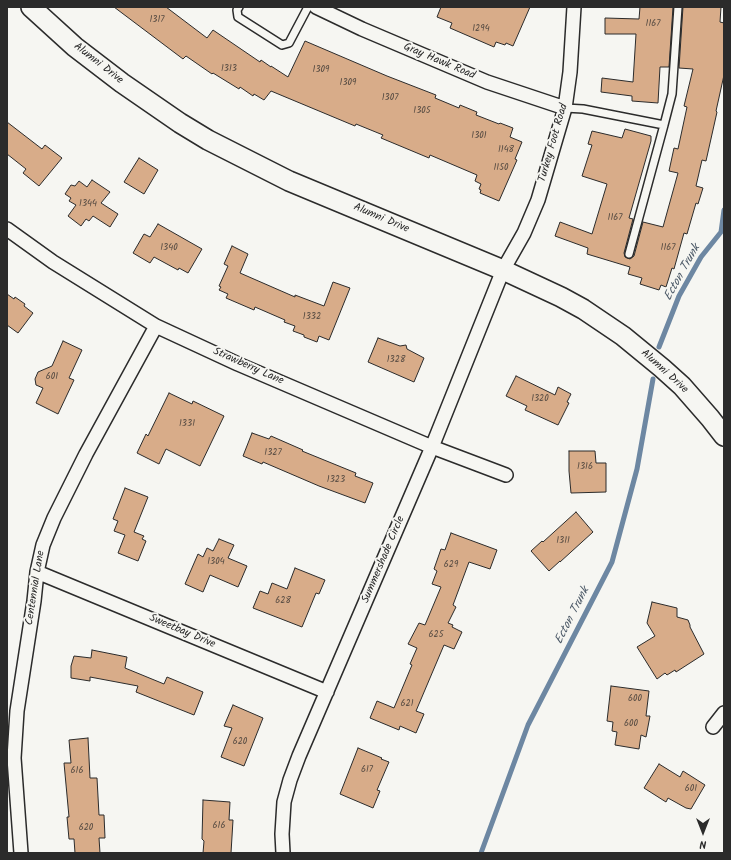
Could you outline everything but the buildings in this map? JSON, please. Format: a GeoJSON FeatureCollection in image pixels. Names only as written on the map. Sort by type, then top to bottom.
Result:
{"type":"FeatureCollection","features":[{"type":"Feature","properties":{"kind":"main road","name":"Alumni Drive"},"geometry":{"type":"LineString","coordinates":[[31,7],[75,47],[122,83],[180,123],[208,140],[289,181],[503,270],[562,297],[583,309],[622,336],[682,386],[724,436]]}},
{"type":"Feature","properties":{"kind":"street","name":"Gray Hawk Road"},"geometry":{"type":"LineString","coordinates":[[316,7],[362,29],[487,82],[565,108]]}},
{"type":"Feature","properties":{"kind":"street","name":"Turkey Foot Road"},"geometry":{"type":"LineString","coordinates":[[503,270],[524,233],[538,200],[565,108],[570,72],[574,7]]}},
{"type":"Feature","properties":{"kind":"street","name":"Strawberry Lane"},"geometry":{"type":"LineString","coordinates":[[7,229],[53,262],[156,326],[238,364],[432,447],[506,474]]}},
{"type":"Feature","properties":{"kind":"street","name":"Summershade Circle"},"geometry":{"type":"LineString","coordinates":[[284,853],[282,834],[284,802],[290,780],[432,447],[503,270]]}},
{"type":"Feature","properties":{"kind":"street","name":"Centennial Lane"},"geometry":{"type":"LineString","coordinates":[[21,853],[15,750],[17,711],[37,572],[43,545],[54,518],[89,447],[156,326]]}},
{"type":"Feature","properties":{"kind":"street","name":"Sweetbay Drive"},"geometry":{"type":"LineString","coordinates":[[37,572],[327,692]]}},
{"type":"Feature","properties":{"kind":"street"},"geometry":{"type":"LineString","coordinates":[[712,727],[724,713]]}},
{"type":"Feature","properties":{"kind":"lane"},"geometry":{"type":"LineString","coordinates":[[239,7],[237,10],[238,17],[282,45],[289,43],[308,7]]}},
{"type":"Feature","properties":{"kind":"lane"},"geometry":{"type":"LineString","coordinates":[[629,254],[672,94],[678,7]]}},
{"type":"Feature","properties":{"kind":"lane"},"geometry":{"type":"LineString","coordinates":[[565,108],[583,109],[664,125]]}},
{"type":"Feature","properties":{"kind":"waterway","name":"Ecton Trunk"},"geometry":{"type":"LineString","coordinates":[[659,347],[679,296],[701,257],[721,232],[724,210]]}},
{"type":"Feature","properties":{"kind":"waterway","name":"Ecton Trunk"},"geometry":{"type":"LineString","coordinates":[[481,853],[528,725],[612,562],[637,469],[653,379]]}}]}
